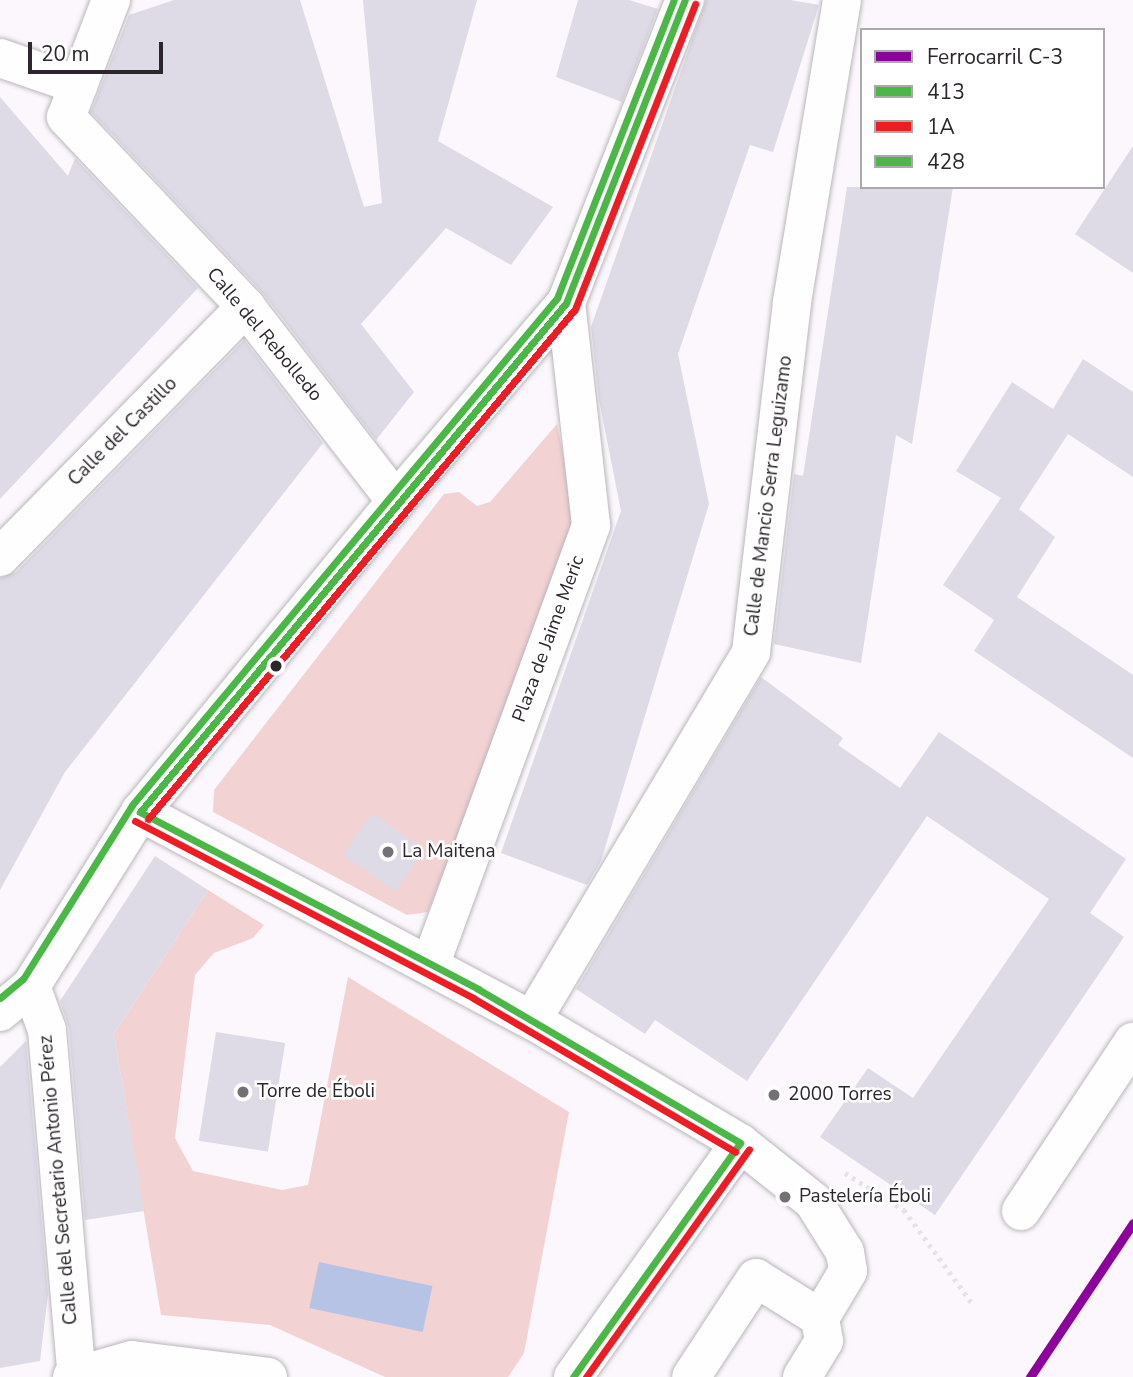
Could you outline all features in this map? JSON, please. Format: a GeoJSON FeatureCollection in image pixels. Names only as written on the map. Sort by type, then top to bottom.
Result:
{"type":"FeatureCollection","features":[{"type":"Feature","properties":{"kind":"street"},"geometry":{"type":"LineString","coordinates":[[0,1012],[16,981],[140,813],[396,501],[566,303],[685,0]]}},
{"type":"Feature","properties":{"kind":"street","name":"Calle de Mancio Serra Leguizamo"},"geometry":{"type":"LineString","coordinates":[[532,1020],[751,652],[792,302],[842,0]]}},
{"type":"Feature","properties":{"kind":"street"},"geometry":{"type":"LineString","coordinates":[[0,58],[72,101],[115,1]]}},
{"type":"Feature","properties":{"kind":"street","name":"Calle del Rebolledo"},"geometry":{"type":"LineString","coordinates":[[72,101],[246,307],[396,501]]}},
{"type":"Feature","properties":{"kind":"street","name":"Plaza de Jaime Meric"},"geometry":{"type":"LineString","coordinates":[[431,963],[591,525],[566,303]]}},
{"type":"Feature","properties":{"kind":"street","name":"Calle del Castillo"},"geometry":{"type":"LineString","coordinates":[[0,558],[246,307]]}},
{"type":"Feature","properties":{"kind":"street"},"geometry":{"type":"LineString","coordinates":[[140,813],[431,963],[532,1020],[740,1143],[813,1201],[845,1252],[848,1271],[820,1318],[824,1341],[802,1377]]}},
{"type":"Feature","properties":{"kind":"street","name":"Calle del Secretario Antonio Pérez"},"geometry":{"type":"LineString","coordinates":[[16,981],[47,1030],[75,1377]]}},
{"type":"Feature","properties":{"kind":"street"},"geometry":{"type":"LineString","coordinates":[[1021,1211],[1133,1042]]}},
{"type":"Feature","properties":{"kind":"street"},"geometry":{"type":"LineString","coordinates":[[573,1377],[740,1143]]}},
{"type":"Feature","properties":{"kind":"street"},"geometry":{"type":"LineString","coordinates":[[691,1377],[755,1278],[820,1318]]}},
{"type":"Feature","properties":{"kind":"street"},"geometry":{"type":"LineString","coordinates":[[75,1377],[132,1360],[268,1377]]}},
{"type":"Feature","properties":{"kind":"path"},"geometry":{"type":"LineString","coordinates":[[813,1201],[844,1173],[852,1175],[904,1210],[972,1303]]}},
{"type":"Feature","properties":{"kind":"shaded area"},"geometry":{"type":"Polygon","coordinates":[[[557,424],[577,525],[428,912],[407,915],[213,812],[214,790],[444,494],[459,492],[477,506],[490,502],[557,424]]]}},
{"type":"Feature","properties":{"kind":"shaded area"},"geometry":{"type":"Polygon","coordinates":[[[208,890],[264,925],[253,938],[214,953],[195,975],[175,1138],[193,1171],[282,1190],[308,1185],[348,977],[569,1112],[524,1353],[508,1377],[385,1377],[270,1325],[161,1315],[114,1034],[208,890]]]}},
{"type":"Feature","properties":{"kind":"water"},"geometry":{"type":"Polygon","coordinates":[[[319,1262],[432,1286],[423,1332],[309,1308],[319,1262]]]}},
{"type":"Feature","properties":{"kind":"building"},"geometry":{"type":"Polygon","coordinates":[[[174,0],[300,0],[364,207],[382,203],[363,0],[477,0],[438,141],[553,207],[511,265],[446,228],[361,324],[414,392],[376,440],[262,292],[91,112],[129,15],[174,0]]]}},
{"type":"Feature","properties":{"kind":"building"},"geometry":{"type":"Polygon","coordinates":[[[578,0],[629,0],[658,9],[622,102],[556,77],[578,0]]]}},
{"type":"Feature","properties":{"kind":"building"},"geometry":{"type":"Polygon","coordinates":[[[706,0],[790,0],[819,5],[773,152],[750,145],[678,354],[709,504],[601,861],[587,885],[501,853],[621,511],[599,400],[591,327],[706,0]]]}},
{"type":"Feature","properties":{"kind":"building"},"geometry":{"type":"Polygon","coordinates":[[[0,97],[68,176],[75,158],[198,288],[0,499],[0,97]]]}},
{"type":"Feature","properties":{"kind":"building"},"geometry":{"type":"Polygon","coordinates":[[[1133,146],[1133,273],[1075,234],[1133,146]]]}},
{"type":"Feature","properties":{"kind":"building"},"geometry":{"type":"Polygon","coordinates":[[[847,187],[953,189],[912,444],[896,435],[861,663],[774,644],[794,474],[803,476],[847,187]]]}},
{"type":"Feature","properties":{"kind":"building"},"geometry":{"type":"Polygon","coordinates":[[[244,340],[323,443],[65,772],[0,890],[0,578],[16,572],[244,340]]]}},
{"type":"Feature","properties":{"kind":"building"},"geometry":{"type":"Polygon","coordinates":[[[1083,359],[1133,392],[1133,477],[1068,434],[1019,509],[1055,537],[1017,597],[1133,675],[1133,758],[974,651],[994,620],[943,585],[1001,498],[956,471],[1012,382],[1053,409],[1083,359]]]}},
{"type":"Feature","properties":{"kind":"building"},"geometry":{"type":"Polygon","coordinates":[[[761,677],[843,738],[838,745],[900,788],[939,732],[1126,859],[1090,913],[1124,937],[935,1215],[820,1137],[868,1068],[913,1098],[1049,899],[927,816],[747,1081],[655,1020],[645,1034],[576,989],[761,677]]]}},
{"type":"Feature","properties":{"kind":"building"},"geometry":{"type":"Polygon","coordinates":[[[372,813],[424,850],[395,891],[343,855],[372,813]]]}},
{"type":"Feature","properties":{"kind":"building"},"geometry":{"type":"Polygon","coordinates":[[[155,856],[208,890],[114,1034],[144,1211],[85,1220],[69,1028],[60,1001],[155,856]]]}},
{"type":"Feature","properties":{"kind":"building","name":"Torre de Éboli"},"geometry":{"type":"Polygon","coordinates":[[[216,1032],[285,1043],[268,1152],[199,1141],[216,1032]]]}},
{"type":"Feature","properties":{"kind":"building"},"geometry":{"type":"Polygon","coordinates":[[[26,1041],[48,1294],[40,1361],[0,1368],[0,1067],[26,1041]]]}},
{"type":"Feature","properties":{"kind":"rail line","name":"C-3"},"geometry":{"type":"LineString","coordinates":[[1030,1377],[1133,1223]]}},
{"type":"Feature","properties":{"kind":"transit line","name":"428"},"geometry":{"type":"LineString","coordinates":[[0,998],[23,979],[132,805],[557,298],[674,0]]}},
{"type":"Feature","properties":{"kind":"transit line","name":"413"},"geometry":{"type":"LineString","coordinates":[[140,812],[566,303],[685,0]]}},
{"type":"Feature","properties":{"kind":"transit line","name":"1A"},"geometry":{"type":"LineString","coordinates":[[148,819],[575,309],[695,4]]}},
{"type":"Feature","properties":{"kind":"transit line","name":"413"},"geometry":{"type":"LineString","coordinates":[[140,812],[478,989],[740,1143]]}},
{"type":"Feature","properties":{"kind":"transit line","name":"1A"},"geometry":{"type":"LineString","coordinates":[[135,821],[473,998],[735,1152]]}},
{"type":"Feature","properties":{"kind":"transit line","name":"413"},"geometry":{"type":"LineString","coordinates":[[573,1377],[740,1143]]}},
{"type":"Feature","properties":{"kind":"transit line","name":"1A"},"geometry":{"type":"LineString","coordinates":[[586,1377],[749,1149]]}},
{"type":"Feature","properties":{"kind":"place","name":"La Maitena"},"geometry":{"type":"Point","coordinates":[388,852]}},
{"type":"Feature","properties":{"kind":"place","name":"Torre de Éboli"},"geometry":{"type":"Point","coordinates":[243,1092]}},
{"type":"Feature","properties":{"kind":"place","name":"2000 Torres"},"geometry":{"type":"Point","coordinates":[774,1095]}},
{"type":"Feature","properties":{"kind":"place","name":"Pastelería Éboli"},"geometry":{"type":"Point","coordinates":[785,1197]}}]}
